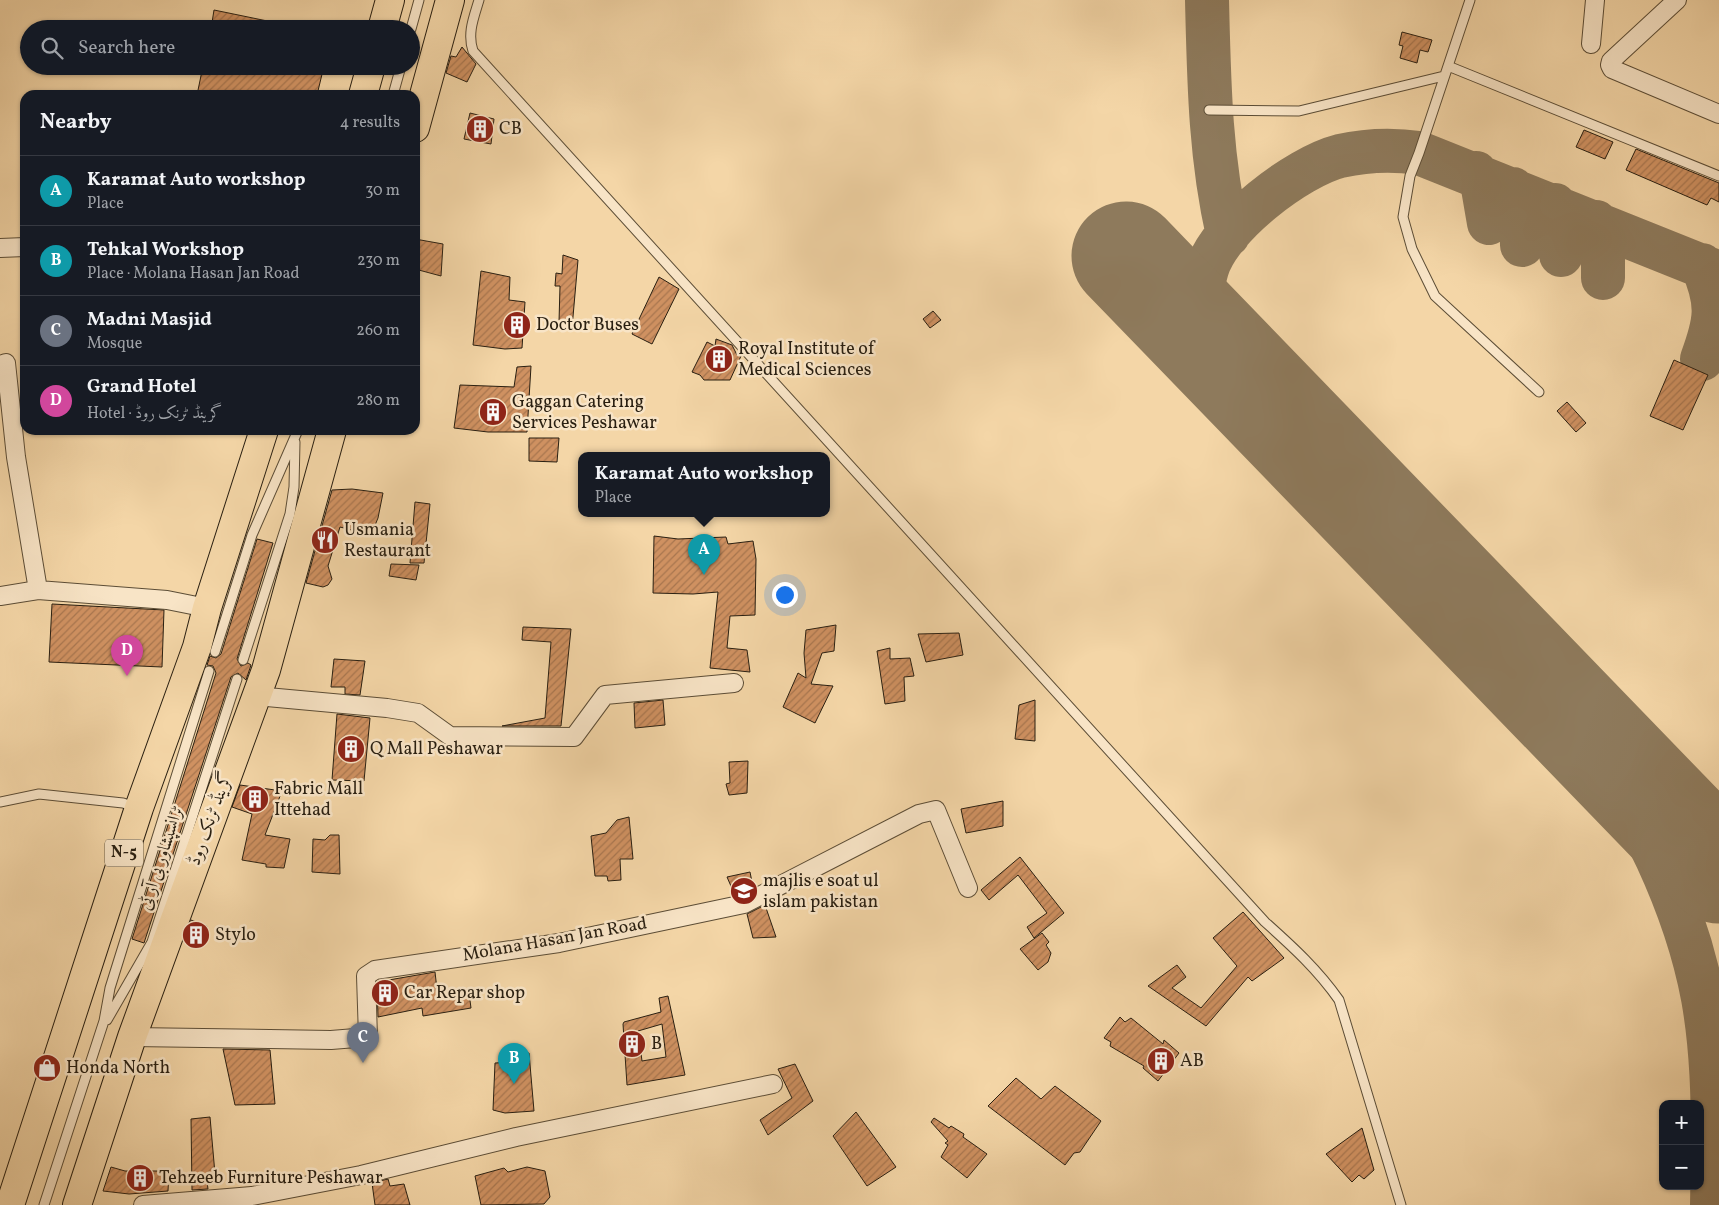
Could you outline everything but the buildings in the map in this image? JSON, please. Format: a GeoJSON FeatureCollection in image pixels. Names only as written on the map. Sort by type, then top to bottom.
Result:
{"type":"FeatureCollection","features":[{"type":"Feature","properties":{"kind":"highway"},"geometry":{"type":"LineString","coordinates":[[383,20],[388,0]]}},
{"type":"Feature","properties":{"kind":"highway"},"geometry":{"type":"LineString","coordinates":[[420,110],[450,0]]}},
{"type":"Feature","properties":{"kind":"highway"},"geometry":{"type":"LineString","coordinates":[[364,90],[368,75]]}},
{"type":"Feature","properties":{"kind":"highway","name":"N-5"},"geometry":{"type":"LineString","coordinates":[[10,1205],[138,808],[198,647],[207,608],[262,435]]}},
{"type":"Feature","properties":{"kind":"highway","name":"گرینڈ ٹرنک روڈ"},"geometry":{"type":"LineString","coordinates":[[78,1205],[246,687],[266,670],[331,435]]}},
{"type":"Feature","properties":{"kind":"street"},"geometry":{"type":"LineString","coordinates":[[1591,44],[1595,0]]}},
{"type":"Feature","properties":{"kind":"street"},"geometry":{"type":"LineString","coordinates":[[1677,0],[1611,61],[1610,65],[1612,69],[1719,114]]}},
{"type":"Feature","properties":{"kind":"street"},"geometry":{"type":"LineString","coordinates":[[0,248],[20,247]]}},
{"type":"Feature","properties":{"kind":"street"},"geometry":{"type":"LineString","coordinates":[[0,365],[6,363],[16,457],[38,590]]}},
{"type":"Feature","properties":{"kind":"street"},"geometry":{"type":"LineString","coordinates":[[0,596],[38,590],[167,600],[207,608]]}},
{"type":"Feature","properties":{"kind":"street"},"geometry":{"type":"LineString","coordinates":[[246,687],[418,713],[450,736],[574,738],[605,695],[734,683]]}},
{"type":"Feature","properties":{"kind":"street","name":"Molana Hasan Jan Road"},"geometry":{"type":"LineString","coordinates":[[132,1037],[321,1040],[368,1037],[366,976],[374,970],[559,943],[744,904],[918,814],[936,810],[968,888]]}},
{"type":"Feature","properties":{"kind":"street"},"geometry":{"type":"LineString","coordinates":[[143,1205],[252,1196],[362,1175],[516,1137],[774,1084]]}},
{"type":"Feature","properties":{"kind":"lane"},"geometry":{"type":"LineString","coordinates":[[413,20],[418,0]]}},
{"type":"Feature","properties":{"kind":"lane"},"geometry":{"type":"LineString","coordinates":[[479,0],[469,41],[473,51],[1265,922],[1307,959],[1325,981],[1339,1000],[1401,1205]]}},
{"type":"Feature","properties":{"kind":"lane"},"geometry":{"type":"LineString","coordinates":[[1470,0],[1420,153],[1410,176],[1403,217],[1412,249],[1435,296],[1539,392]]}},
{"type":"Feature","properties":{"kind":"lane"},"geometry":{"type":"LineString","coordinates":[[1448,66],[1719,176]]}},
{"type":"Feature","properties":{"kind":"lane"},"geometry":{"type":"LineString","coordinates":[[394,90],[399,75]]}},
{"type":"Feature","properties":{"kind":"lane"},"geometry":{"type":"LineString","coordinates":[[1209,110],[1299,111],[1444,76]]}},
{"type":"Feature","properties":{"kind":"lane"},"geometry":{"type":"LineString","coordinates":[[215,652],[252,535],[296,435]]}},
{"type":"Feature","properties":{"kind":"lane"},"geometry":{"type":"LineString","coordinates":[[243,660],[290,514],[294,487],[295,439]]}},
{"type":"Feature","properties":{"kind":"lane","name":"ٹرانسپشاور بی آر ٹی"},"geometry":{"type":"LineString","coordinates":[[44,1205],[99,1038],[110,988],[209,671]]}},
{"type":"Feature","properties":{"kind":"lane","name":"ٹرانسپشاور بی آر ٹی"},"geometry":{"type":"LineString","coordinates":[[99,1038],[112,1011],[152,942],[246,687]]}},
{"type":"Feature","properties":{"kind":"lane"},"geometry":{"type":"LineString","coordinates":[[0,802],[39,794],[123,802],[138,808]]}},
{"type":"Feature","properties":{"kind":"taxiway"},"geometry":{"type":"LineString","coordinates":[[1207,0],[1214,147],[1217,176],[1228,235]]}},
{"type":"Feature","properties":{"kind":"taxiway"},"geometry":{"type":"LineString","coordinates":[[1208,340],[1200,313],[1203,287],[1207,269],[1215,252],[1227,235],[1243,217],[1282,185],[1322,162],[1360,152],[1399,151],[1419,153],[1719,273]]}},
{"type":"Feature","properties":{"kind":"taxiway"},"geometry":{"type":"LineString","coordinates":[[1476,173],[1483,188],[1489,223]]}},
{"type":"Feature","properties":{"kind":"taxiway"},"geometry":{"type":"LineString","coordinates":[[1513,189],[1521,202],[1522,245]]}},
{"type":"Feature","properties":{"kind":"taxiway"},"geometry":{"type":"LineString","coordinates":[[1555,205],[1561,255]]}},
{"type":"Feature","properties":{"kind":"taxiway"},"geometry":{"type":"LineString","coordinates":[[1596,222],[1603,237],[1603,278]]}},
{"type":"Feature","properties":{"kind":"taxiway"},"geometry":{"type":"LineString","coordinates":[[1702,265],[1711,291],[1714,312],[1713,323],[1702,359]]}},
{"type":"Feature","properties":{"kind":"taxiway"},"geometry":{"type":"LineString","coordinates":[[1585,731],[1623,793],[1657,859],[1672,893],[1695,962],[1703,998],[1708,1036],[1713,1112],[1713,1150]]}},
{"type":"Feature","properties":{"kind":"taxiway"},"geometry":{"type":"LineString","coordinates":[[1712,1205],[1713,1150],[1719,1122]]}},
{"type":"Feature","properties":{"kind":"runway"},"geometry":{"type":"LineString","coordinates":[[1126,256],[1719,869]]}},
{"type":"Feature","properties":{"kind":"place","name":"CB"},"geometry":{"type":"Point","coordinates":[480,129]}},
{"type":"Feature","properties":{"kind":"place","name":"Doctor Buses"},"geometry":{"type":"Point","coordinates":[517,325]}},
{"type":"Feature","properties":{"kind":"place","name":"Royal Institute of Medical Sciences"},"geometry":{"type":"Point","coordinates":[719,359]}},
{"type":"Feature","properties":{"kind":"place","name":"Gaggan Catering Services Peshawar"},"geometry":{"type":"Point","coordinates":[493,412]}},
{"type":"Feature","properties":{"kind":"place","name":"Usmania Restaurant"},"geometry":{"type":"Point","coordinates":[325,540]}},
{"type":"Feature","properties":{"kind":"place","name":"Karamat Auto workshop"},"geometry":{"type":"Point","coordinates":[704,575]}},
{"type":"Feature","properties":{"kind":"place","name":"Grand Hotel"},"geometry":{"type":"Point","coordinates":[127,676]}},
{"type":"Feature","properties":{"kind":"place","name":"Q Mall Peshawar"},"geometry":{"type":"Point","coordinates":[351,749]}},
{"type":"Feature","properties":{"kind":"place","name":"Fabric Mall Ittehad"},"geometry":{"type":"Point","coordinates":[255,799]}},
{"type":"Feature","properties":{"kind":"place","name":"majlis e soat ul islam pakistan"},"geometry":{"type":"Point","coordinates":[744,891]}},
{"type":"Feature","properties":{"kind":"place","name":"Stylo"},"geometry":{"type":"Point","coordinates":[196,935]}},
{"type":"Feature","properties":{"kind":"place","name":"Car Repar shop"},"geometry":{"type":"Point","coordinates":[385,993]}},
{"type":"Feature","properties":{"kind":"place","name":"B"},"geometry":{"type":"Point","coordinates":[632,1044]}},
{"type":"Feature","properties":{"kind":"place","name":"AB"},"geometry":{"type":"Point","coordinates":[1161,1061]}},
{"type":"Feature","properties":{"kind":"place","name":"Madni Masjid"},"geometry":{"type":"Point","coordinates":[363,1063]}},
{"type":"Feature","properties":{"kind":"place","name":"Honda North"},"geometry":{"type":"Point","coordinates":[47,1068]}},
{"type":"Feature","properties":{"kind":"place","name":"Tehkal Workshop"},"geometry":{"type":"Point","coordinates":[514,1084]}},
{"type":"Feature","properties":{"kind":"place","name":"Tehzeeb Furniture Peshawar"},"geometry":{"type":"Point","coordinates":[140,1178]}}]}
